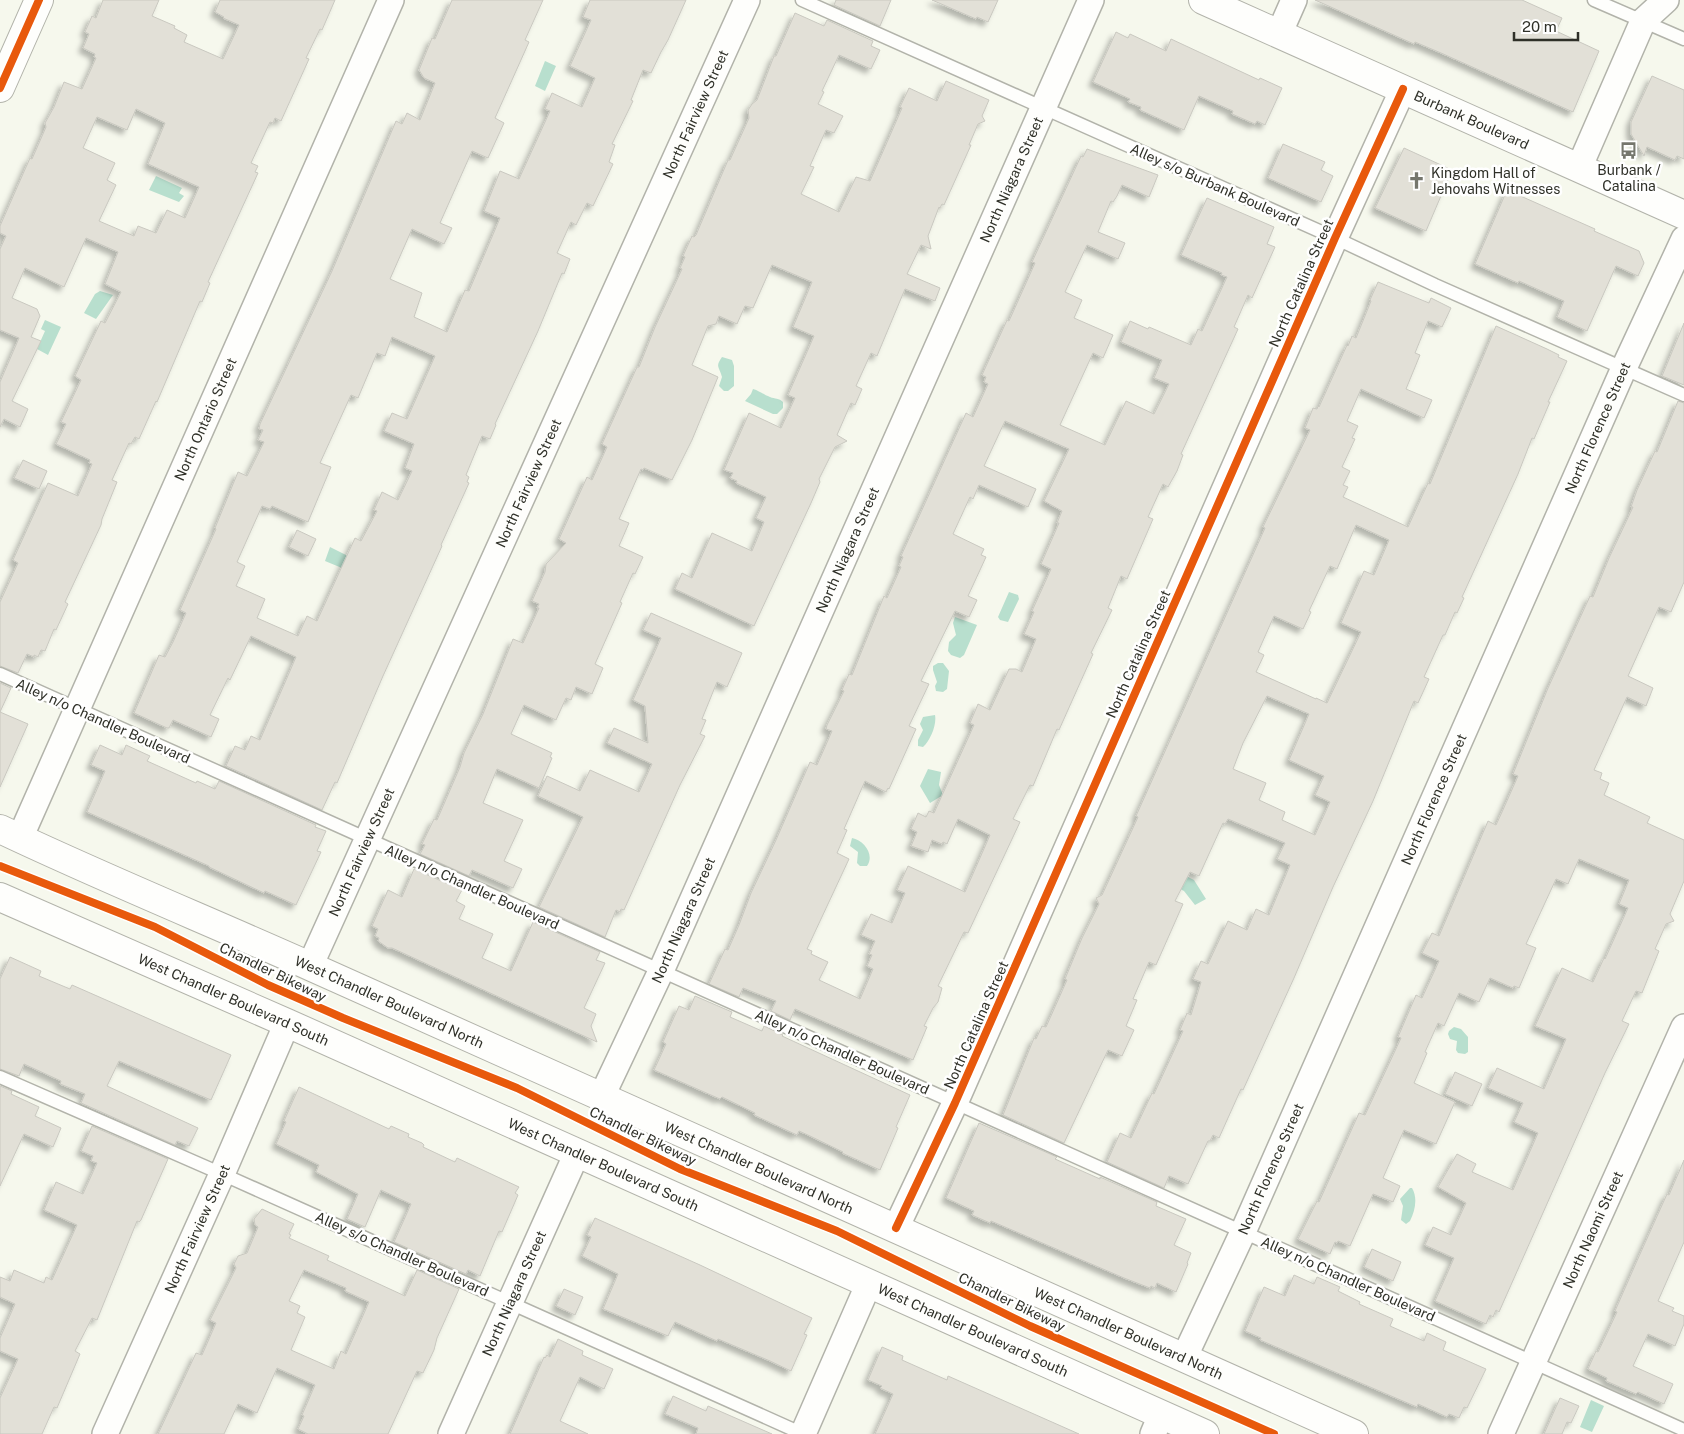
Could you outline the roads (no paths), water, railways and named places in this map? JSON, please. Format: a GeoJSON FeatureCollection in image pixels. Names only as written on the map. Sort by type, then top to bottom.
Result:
{"type":"FeatureCollection","features":[{"type":"Feature","properties":{"kind":"main road"},"geometry":{"type":"LineString","coordinates":[[0,88],[39,0]]}},
{"type":"Feature","properties":{"kind":"main road","name":"Burbank Boulevard"},"geometry":{"type":"LineString","coordinates":[[1203,0],[1684,215]]}},
{"type":"Feature","properties":{"kind":"main road","name":"West Chandler Boulevard North"},"geometry":{"type":"LineString","coordinates":[[10,834],[310,966],[1354,1434]]}},
{"type":"Feature","properties":{"kind":"main road","name":"West Chandler Boulevard South"},"geometry":{"type":"LineString","coordinates":[[0,897],[870,1283],[1157,1424],[1205,1434]]}},
{"type":"Feature","properties":{"kind":"street","name":"North Ontario Street"},"geometry":{"type":"LineString","coordinates":[[10,834],[76,709],[391,0]]}},
{"type":"Feature","properties":{"kind":"street","name":"North Fairview Street"},"geometry":{"type":"LineString","coordinates":[[310,966],[747,0]]}},
{"type":"Feature","properties":{"kind":"street","name":"North Niagara Street"},"geometry":{"type":"LineString","coordinates":[[601,1098],[661,971],[1091,0]]}},
{"type":"Feature","properties":{"kind":"street"},"geometry":{"type":"LineString","coordinates":[[1279,34],[1294,0]]}},
{"type":"Feature","properties":{"kind":"street"},"geometry":{"type":"LineString","coordinates":[[1579,168],[1643,21],[1666,0]]}},
{"type":"Feature","properties":{"kind":"street","name":"North Catalina Street"},"geometry":{"type":"LineString","coordinates":[[896,1228],[955,1103],[1334,238],[1403,90]]}},
{"type":"Feature","properties":{"kind":"street","name":"North Florence Street"},"geometry":{"type":"LineString","coordinates":[[1184,1358],[1243,1232],[1624,368],[1684,239]]}},
{"type":"Feature","properties":{"kind":"street","name":"North Fairview Street"},"geometry":{"type":"LineString","coordinates":[[105,1434],[222,1174],[287,1023]]}},
{"type":"Feature","properties":{"kind":"street","name":"North Naomi Street"},"geometry":{"type":"LineString","coordinates":[[1501,1434],[1684,1027]]}},
{"type":"Feature","properties":{"kind":"street","name":"North Niagara Street"},"geometry":{"type":"LineString","coordinates":[[451,1434],[577,1153]]}},
{"type":"Feature","properties":{"kind":"street"},"geometry":{"type":"LineString","coordinates":[[803,1434],[870,1283]]}},
{"type":"Feature","properties":{"kind":"lane","name":"Alley s/o Burbank Boulevard"},"geometry":{"type":"LineString","coordinates":[[802,0],[1334,238],[1435,286],[1684,395]]}},
{"type":"Feature","properties":{"kind":"lane"},"geometry":{"type":"LineString","coordinates":[[1594,0],[1684,39]]}},
{"type":"Feature","properties":{"kind":"lane","name":"Alley n/o Chandler Boulevard"},"geometry":{"type":"LineString","coordinates":[[0,674],[1684,1430]]}},
{"type":"Feature","properties":{"kind":"lane","name":"Alley s/o Chandler Boulevard"},"geometry":{"type":"LineString","coordinates":[[0,1076],[803,1434]]}},
{"type":"Feature","properties":{"kind":"place","name":"Burbank / Catalina"},"geometry":{"type":"Point","coordinates":[1629,150]}},
{"type":"Feature","properties":{"kind":"place","name":"Kingdom Hall of Jehovahs Witnesses"},"geometry":{"type":"Point","coordinates":[1417,181]}}]}
